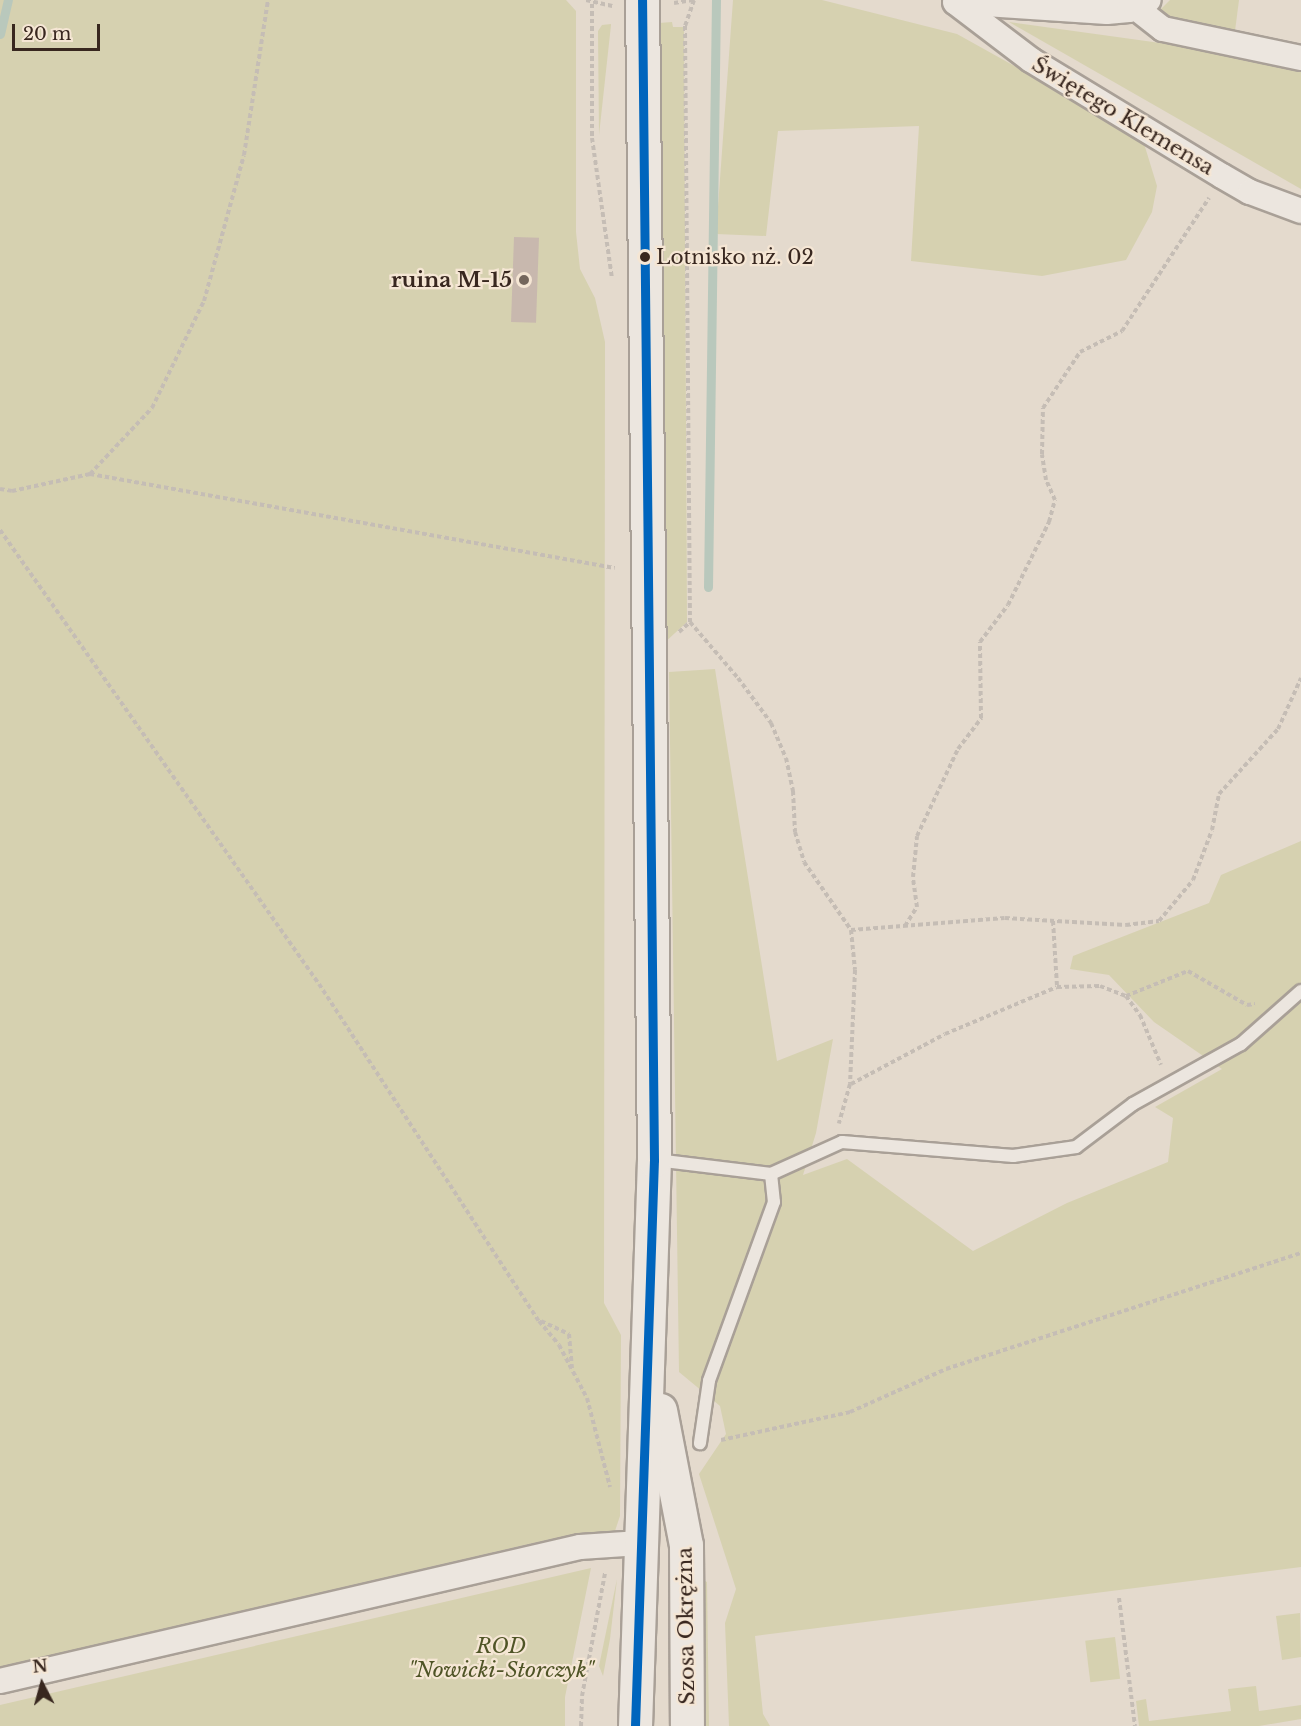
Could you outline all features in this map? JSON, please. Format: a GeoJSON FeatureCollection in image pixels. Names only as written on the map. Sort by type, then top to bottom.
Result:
{"type":"FeatureCollection","features":[{"type":"Feature","properties":{"kind":"street"},"geometry":{"type":"LineString","coordinates":[[948,1],[1107,12],[1142,4],[1163,29],[1301,58]]}},
{"type":"Feature","properties":{"kind":"street","name":"Świętego Klemensa"},"geometry":{"type":"LineString","coordinates":[[948,1],[1030,60],[1222,176],[1250,192],[1301,211]]}},
{"type":"Feature","properties":{"kind":"street","name":"Szosa Okrężna"},"geometry":{"type":"LineString","coordinates":[[627,3],[654,1160],[651,1312],[640,1543],[635,1726]]}},
{"type":"Feature","properties":{"kind":"street","name":"Szosa Okrężna"},"geometry":{"type":"LineString","coordinates":[[651,1312],[663,1433],[686,1545],[687,1726]]}},
{"type":"Feature","properties":{"kind":"street"},"geometry":{"type":"LineString","coordinates":[[0,1681],[580,1547],[640,1543]]}},
{"type":"Feature","properties":{"kind":"lane"},"geometry":{"type":"LineString","coordinates":[[654,1160],[771,1174],[842,1142],[1013,1156],[1076,1148],[1133,1104],[1241,1044],[1288,1000],[1301,991]]}},
{"type":"Feature","properties":{"kind":"lane"},"geometry":{"type":"LineString","coordinates":[[700,1443],[709,1382],[774,1202],[771,1174]]}},
{"type":"Feature","properties":{"kind":"path"},"geometry":{"type":"LineString","coordinates":[[90,474],[152,408],[204,301],[243,155],[268,0]]}},
{"type":"Feature","properties":{"kind":"path"},"geometry":{"type":"LineString","coordinates":[[586,0],[592,4],[627,3]]}},
{"type":"Feature","properties":{"kind":"path"},"geometry":{"type":"LineString","coordinates":[[694,0],[685,26],[690,622],[738,678],[771,723],[786,758],[793,791],[795,832],[804,862],[851,930],[855,970],[850,1084],[839,1122],[842,1142]]}},
{"type":"Feature","properties":{"kind":"path"},"geometry":{"type":"LineString","coordinates":[[592,4],[592,138],[613,288]]}},
{"type":"Feature","properties":{"kind":"path"},"geometry":{"type":"LineString","coordinates":[[904,926],[916,907],[913,877],[917,836],[958,749],[981,718],[980,642],[1008,605],[1049,522],[1055,500],[1046,480],[1042,454],[1043,408],[1080,352],[1122,331],[1156,282],[1222,176]]}},
{"type":"Feature","properties":{"kind":"path"},"geometry":{"type":"LineString","coordinates":[[0,489],[12,491],[90,474],[615,568]]}},
{"type":"Feature","properties":{"kind":"path"},"geometry":{"type":"LineString","coordinates":[[0,530],[319,984],[539,1321],[559,1345],[587,1398],[612,1496]]}},
{"type":"Feature","properties":{"kind":"path"},"geometry":{"type":"LineString","coordinates":[[851,930],[1005,918],[1126,925],[1159,921],[1193,880],[1212,830],[1219,794],[1278,729],[1301,678]]}},
{"type":"Feature","properties":{"kind":"path"},"geometry":{"type":"LineString","coordinates":[[1053,921],[1057,987]]}},
{"type":"Feature","properties":{"kind":"path"},"geometry":{"type":"LineString","coordinates":[[1126,996],[1188,971],[1247,1005],[1288,1000]]}},
{"type":"Feature","properties":{"kind":"path"},"geometry":{"type":"LineString","coordinates":[[850,1084],[945,1034],[1057,987],[1100,986],[1126,996],[1154,1044],[1168,1084]]}},
{"type":"Feature","properties":{"kind":"path"},"geometry":{"type":"LineString","coordinates":[[700,1443],[758,1435],[850,1412],[946,1369],[1301,1254]]}},
{"type":"Feature","properties":{"kind":"path"},"geometry":{"type":"LineString","coordinates":[[539,1321],[569,1334],[573,1374]]}},
{"type":"Feature","properties":{"kind":"path"},"geometry":{"type":"LineString","coordinates":[[581,1726],[582,1696],[605,1570]]}},
{"type":"Feature","properties":{"kind":"path"},"geometry":{"type":"LineString","coordinates":[[1119,1598],[1134,1726]]}},
{"type":"Feature","properties":{"kind":"green space"},"geometry":{"type":"Polygon","coordinates":[[[0,0],[566,0],[576,11],[576,232],[580,269],[595,298],[605,342],[604,1303],[621,1335],[620,1516],[615,1531],[551,1539],[0,1667],[0,0]]]}},
{"type":"Feature","properties":{"kind":"green space"},"geometry":{"type":"Polygon","coordinates":[[[733,0],[822,0],[957,34],[1142,137],[1157,186],[1152,212],[1126,260],[1042,276],[911,261],[919,126],[778,131],[766,236],[716,234],[733,0]]]}},
{"type":"Feature","properties":{"kind":"green space"},"geometry":{"type":"Polygon","coordinates":[[[1170,0],[1239,0],[1235,31],[1228,36],[1166,22],[1159,11],[1170,0]]]}},
{"type":"Feature","properties":{"kind":"green space"},"geometry":{"type":"Polygon","coordinates":[[[672,22],[673,27],[684,27],[687,622],[663,644],[659,23],[672,22]]]}},
{"type":"Feature","properties":{"kind":"green space"},"geometry":{"type":"Polygon","coordinates":[[[1009,22],[1182,46],[1301,71],[1301,189],[1009,22]]]}},
{"type":"Feature","properties":{"kind":"green space"},"geometry":{"type":"Polygon","coordinates":[[[611,24],[599,135],[598,31],[602,25],[611,24]]]}},
{"type":"Feature","properties":{"kind":"green space"},"geometry":{"type":"Polygon","coordinates":[[[715,669],[777,1061],[833,1039],[816,1133],[803,1175],[847,1159],[973,1251],[1067,1203],[1168,1162],[1173,1118],[1155,1107],[1222,1069],[1154,1022],[1109,975],[1070,969],[1073,956],[1209,903],[1221,875],[1301,841],[1301,1567],[755,1636],[763,1714],[770,1726],[729,1726],[725,1623],[736,1589],[699,1474],[726,1434],[720,1406],[679,1372],[669,672],[715,669]]]}},
{"type":"Feature","properties":{"kind":"green space","name":"ROD \"Nowicki-Storczyk\""},"geometry":{"type":"Polygon","coordinates":[[[591,1568],[565,1697],[565,1726],[0,1726],[0,1705],[591,1568]]]}},
{"type":"Feature","properties":{"kind":"green space"},"geometry":{"type":"Polygon","coordinates":[[[617,1579],[610,1639],[603,1676],[599,1666],[617,1579]]]}},
{"type":"Feature","properties":{"kind":"green space"},"geometry":{"type":"Polygon","coordinates":[[[703,1580],[707,1582],[709,1726],[704,1726],[703,1580]]]}},
{"type":"Feature","properties":{"kind":"green space"},"geometry":{"type":"Polygon","coordinates":[[[1300,1613],[1301,1657],[1282,1660],[1276,1616],[1300,1613]]]}},
{"type":"Feature","properties":{"kind":"green space"},"geometry":{"type":"Polygon","coordinates":[[[1115,1637],[1120,1679],[1090,1682],[1085,1641],[1115,1637]]]}},
{"type":"Feature","properties":{"kind":"green space"},"geometry":{"type":"Polygon","coordinates":[[[1256,1686],[1259,1711],[1301,1705],[1301,1719],[1259,1726],[1139,1726],[1136,1701],[1146,1699],[1149,1721],[1231,1711],[1228,1689],[1256,1686]]]}},
{"type":"Feature","properties":{"kind":"building","name":"ruina M-15"},"geometry":{"type":"Polygon","coordinates":[[[514,237],[539,238],[536,323],[511,322],[514,237]]]}},
{"type":"Feature","properties":{"kind":"waterway"},"geometry":{"type":"LineString","coordinates":[[0,34],[8,0]]}},
{"type":"Feature","properties":{"kind":"waterway"},"geometry":{"type":"LineString","coordinates":[[708,587],[716,0]]}},
{"type":"Feature","properties":{"kind":"transit line"},"geometry":{"type":"LineString","coordinates":[[635,1726],[654,1160],[642,0]]}},
{"type":"Feature","properties":{"kind":"place","name":"Lotnisko nż. 02"},"geometry":{"type":"Point","coordinates":[645,257]}},
{"type":"Feature","properties":{"kind":"place","name":"ruina M-15"},"geometry":{"type":"Point","coordinates":[524,280]}}]}
